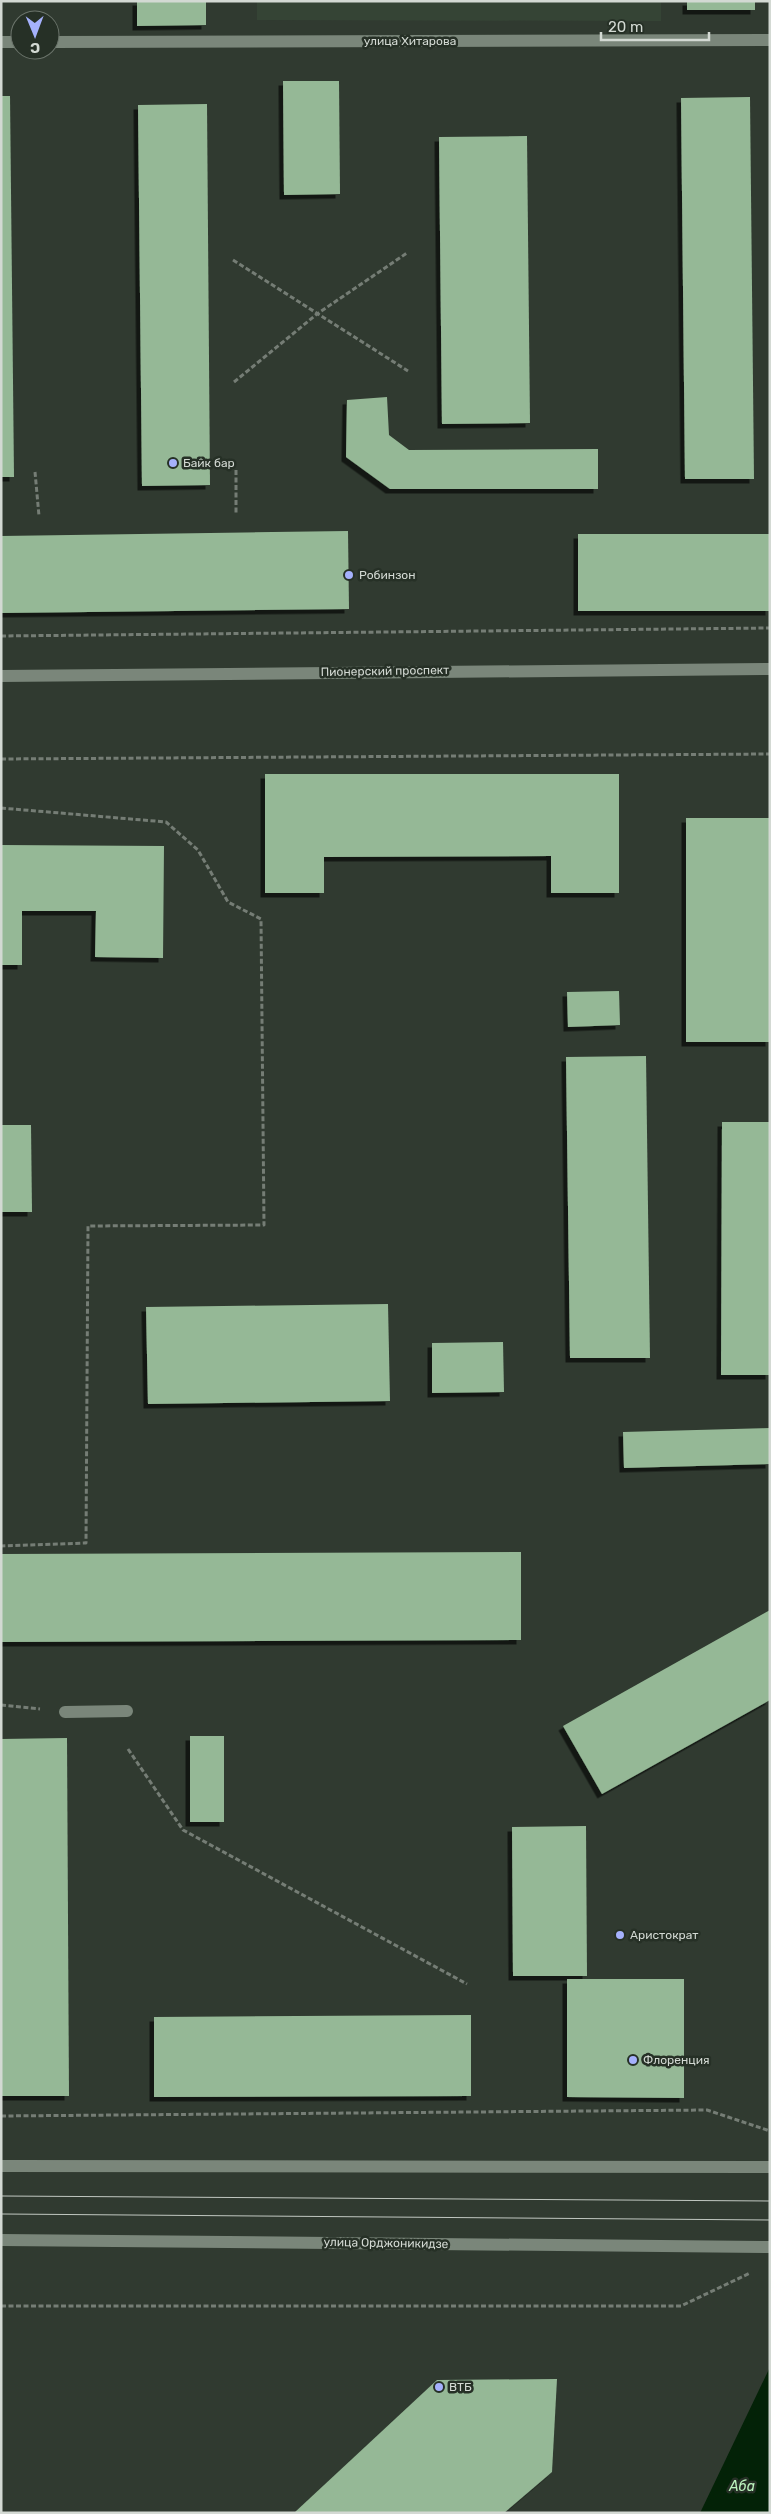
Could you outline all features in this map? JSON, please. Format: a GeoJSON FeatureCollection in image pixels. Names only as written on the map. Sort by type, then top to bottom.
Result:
{"type":"FeatureCollection","features":[{"type":"Feature","properties":{"kind":"main road","name":"улица Хитарова"},"geometry":{"type":"LineString","coordinates":[[60,42],[770,40]]}},
{"type":"Feature","properties":{"kind":"main road","name":"Пионерский проспект"},"geometry":{"type":"LineString","coordinates":[[1,676],[770,669]]}},
{"type":"Feature","properties":{"kind":"main road"},"geometry":{"type":"LineString","coordinates":[[65,1712],[127,1711]]}},
{"type":"Feature","properties":{"kind":"main road"},"geometry":{"type":"LineString","coordinates":[[1,2166],[770,2167]]}},
{"type":"Feature","properties":{"kind":"main road","name":"улица Орджоникидзе"},"geometry":{"type":"LineString","coordinates":[[1,2240],[770,2247]]}},
{"type":"Feature","properties":{"kind":"path"},"geometry":{"type":"LineString","coordinates":[[234,382],[317,314],[407,253]]}},
{"type":"Feature","properties":{"kind":"path"},"geometry":{"type":"LineString","coordinates":[[233,260],[408,371]]}},
{"type":"Feature","properties":{"kind":"path"},"geometry":{"type":"LineString","coordinates":[[236,470],[236,514]]}},
{"type":"Feature","properties":{"kind":"path"},"geometry":{"type":"LineString","coordinates":[[35,472],[39,516]]}},
{"type":"Feature","properties":{"kind":"path"},"geometry":{"type":"LineString","coordinates":[[1,636],[770,628]]}},
{"type":"Feature","properties":{"kind":"path"},"geometry":{"type":"LineString","coordinates":[[1,759],[770,754]]}},
{"type":"Feature","properties":{"kind":"path"},"geometry":{"type":"LineString","coordinates":[[1,808],[166,822],[198,850],[228,902],[261,919],[264,1225],[88,1226],[86,1543],[1,1546]]}},
{"type":"Feature","properties":{"kind":"path"},"geometry":{"type":"LineString","coordinates":[[1,1705],[65,1712]]}},
{"type":"Feature","properties":{"kind":"path"},"geometry":{"type":"LineString","coordinates":[[128,1749],[183,1830],[467,1984]]}},
{"type":"Feature","properties":{"kind":"path"},"geometry":{"type":"LineString","coordinates":[[1,2116],[707,2110],[770,2131]]}},
{"type":"Feature","properties":{"kind":"path"},"geometry":{"type":"LineString","coordinates":[[1,2306],[681,2306],[753,2272]]}},
{"type":"Feature","properties":{"kind":"shaded area"},"geometry":{"type":"Polygon","coordinates":[[[257,1],[661,1],[661,21],[257,20],[257,1]]]}},
{"type":"Feature","properties":{"kind":"water","name":"Аба"},"geometry":{"type":"Polygon","coordinates":[[[770,2367],[770,2513],[700,2513],[770,2367]]]}},
{"type":"Feature","properties":{"kind":"building"},"geometry":{"type":"Polygon","coordinates":[[[137,1],[206,1],[206,25],[137,26],[137,1]]]}},
{"type":"Feature","properties":{"kind":"building"},"geometry":{"type":"Polygon","coordinates":[[[687,1],[755,1],[755,10],[687,10],[687,1]]]}},
{"type":"Feature","properties":{"kind":"building"},"geometry":{"type":"Polygon","coordinates":[[[283,81],[339,81],[340,194],[284,195],[283,81]]]}},
{"type":"Feature","properties":{"kind":"building"},"geometry":{"type":"Polygon","coordinates":[[[1,96],[10,96],[14,477],[1,477],[1,96]]]}},
{"type":"Feature","properties":{"kind":"building"},"geometry":{"type":"Polygon","coordinates":[[[750,97],[754,479],[685,479],[681,98],[750,97]]]}},
{"type":"Feature","properties":{"kind":"building"},"geometry":{"type":"Polygon","coordinates":[[[207,104],[210,485],[142,486],[138,105],[207,104]]]}},
{"type":"Feature","properties":{"kind":"building"},"geometry":{"type":"Polygon","coordinates":[[[527,136],[530,423],[442,424],[439,137],[527,136]]]}},
{"type":"Feature","properties":{"kind":"building"},"geometry":{"type":"Polygon","coordinates":[[[387,397],[389,435],[409,450],[598,449],[598,489],[390,489],[346,457],[347,400],[387,397]]]}},
{"type":"Feature","properties":{"kind":"building"},"geometry":{"type":"Polygon","coordinates":[[[348,531],[349,609],[1,613],[1,536],[348,531]]]}},
{"type":"Feature","properties":{"kind":"building"},"geometry":{"type":"Polygon","coordinates":[[[578,534],[770,534],[770,611],[578,611],[578,534]]]}},
{"type":"Feature","properties":{"kind":"building"},"geometry":{"type":"Polygon","coordinates":[[[265,774],[619,774],[619,893],[551,893],[551,856],[324,857],[324,893],[265,893],[265,774]]]}},
{"type":"Feature","properties":{"kind":"building"},"geometry":{"type":"Polygon","coordinates":[[[686,818],[770,818],[770,1042],[686,1042],[686,818]]]}},
{"type":"Feature","properties":{"kind":"building"},"geometry":{"type":"Polygon","coordinates":[[[1,845],[164,846],[163,958],[95,957],[96,911],[22,911],[22,965],[1,965],[1,845]]]}},
{"type":"Feature","properties":{"kind":"building"},"geometry":{"type":"Polygon","coordinates":[[[619,991],[620,1025],[568,1027],[567,992],[619,991]]]}},
{"type":"Feature","properties":{"kind":"building"},"geometry":{"type":"Polygon","coordinates":[[[646,1056],[650,1358],[570,1358],[566,1057],[646,1056]]]}},
{"type":"Feature","properties":{"kind":"building"},"geometry":{"type":"Polygon","coordinates":[[[722,1122],[770,1122],[770,1375],[721,1375],[722,1122]]]}},
{"type":"Feature","properties":{"kind":"building"},"geometry":{"type":"Polygon","coordinates":[[[1,1125],[31,1125],[32,1212],[1,1212],[1,1125]]]}},
{"type":"Feature","properties":{"kind":"building"},"geometry":{"type":"Polygon","coordinates":[[[388,1304],[390,1401],[148,1404],[146,1307],[388,1304]]]}},
{"type":"Feature","properties":{"kind":"building"},"geometry":{"type":"Polygon","coordinates":[[[503,1342],[504,1392],[432,1393],[432,1343],[503,1342]]]}},
{"type":"Feature","properties":{"kind":"building"},"geometry":{"type":"Polygon","coordinates":[[[770,1428],[770,1464],[624,1468],[623,1432],[770,1428]]]}},
{"type":"Feature","properties":{"kind":"building"},"geometry":{"type":"Polygon","coordinates":[[[521,1552],[521,1640],[1,1642],[1,1554],[521,1552]]]}},
{"type":"Feature","properties":{"kind":"building"},"geometry":{"type":"Polygon","coordinates":[[[770,1610],[770,1700],[602,1794],[563,1726],[770,1610]]]}},
{"type":"Feature","properties":{"kind":"building"},"geometry":{"type":"Polygon","coordinates":[[[190,1736],[224,1736],[224,1822],[190,1822],[190,1736]]]}},
{"type":"Feature","properties":{"kind":"building"},"geometry":{"type":"Polygon","coordinates":[[[67,1738],[69,2096],[1,2096],[1,1739],[67,1738]]]}},
{"type":"Feature","properties":{"kind":"building"},"geometry":{"type":"Polygon","coordinates":[[[586,1826],[587,1976],[513,1976],[512,1827],[586,1826]]]}},
{"type":"Feature","properties":{"kind":"building"},"geometry":{"type":"Polygon","coordinates":[[[567,1979],[684,1979],[684,2098],[567,2097],[567,1979]]]}},
{"type":"Feature","properties":{"kind":"building"},"geometry":{"type":"Polygon","coordinates":[[[471,2015],[471,2096],[154,2097],[154,2017],[471,2015]]]}},
{"type":"Feature","properties":{"kind":"building"},"geometry":{"type":"Polygon","coordinates":[[[557,2379],[552,2472],[504,2513],[294,2513],[437,2380],[557,2379]]]}},
{"type":"Feature","properties":{"kind":"tram line"},"geometry":{"type":"LineString","coordinates":[[1,2196],[770,2201]]}},
{"type":"Feature","properties":{"kind":"tram line"},"geometry":{"type":"LineString","coordinates":[[1,2214],[770,2220]]}},
{"type":"Feature","properties":{"kind":"place","name":"Байк бар"},"geometry":{"type":"Point","coordinates":[173,463]}},
{"type":"Feature","properties":{"kind":"place","name":"Робинзон"},"geometry":{"type":"Point","coordinates":[349,575]}},
{"type":"Feature","properties":{"kind":"place","name":"Аристократ"},"geometry":{"type":"Point","coordinates":[620,1935]}},
{"type":"Feature","properties":{"kind":"place","name":"Флоренция"},"geometry":{"type":"Point","coordinates":[633,2060]}},
{"type":"Feature","properties":{"kind":"place","name":"ВТБ"},"geometry":{"type":"Point","coordinates":[439,2387]}}]}
